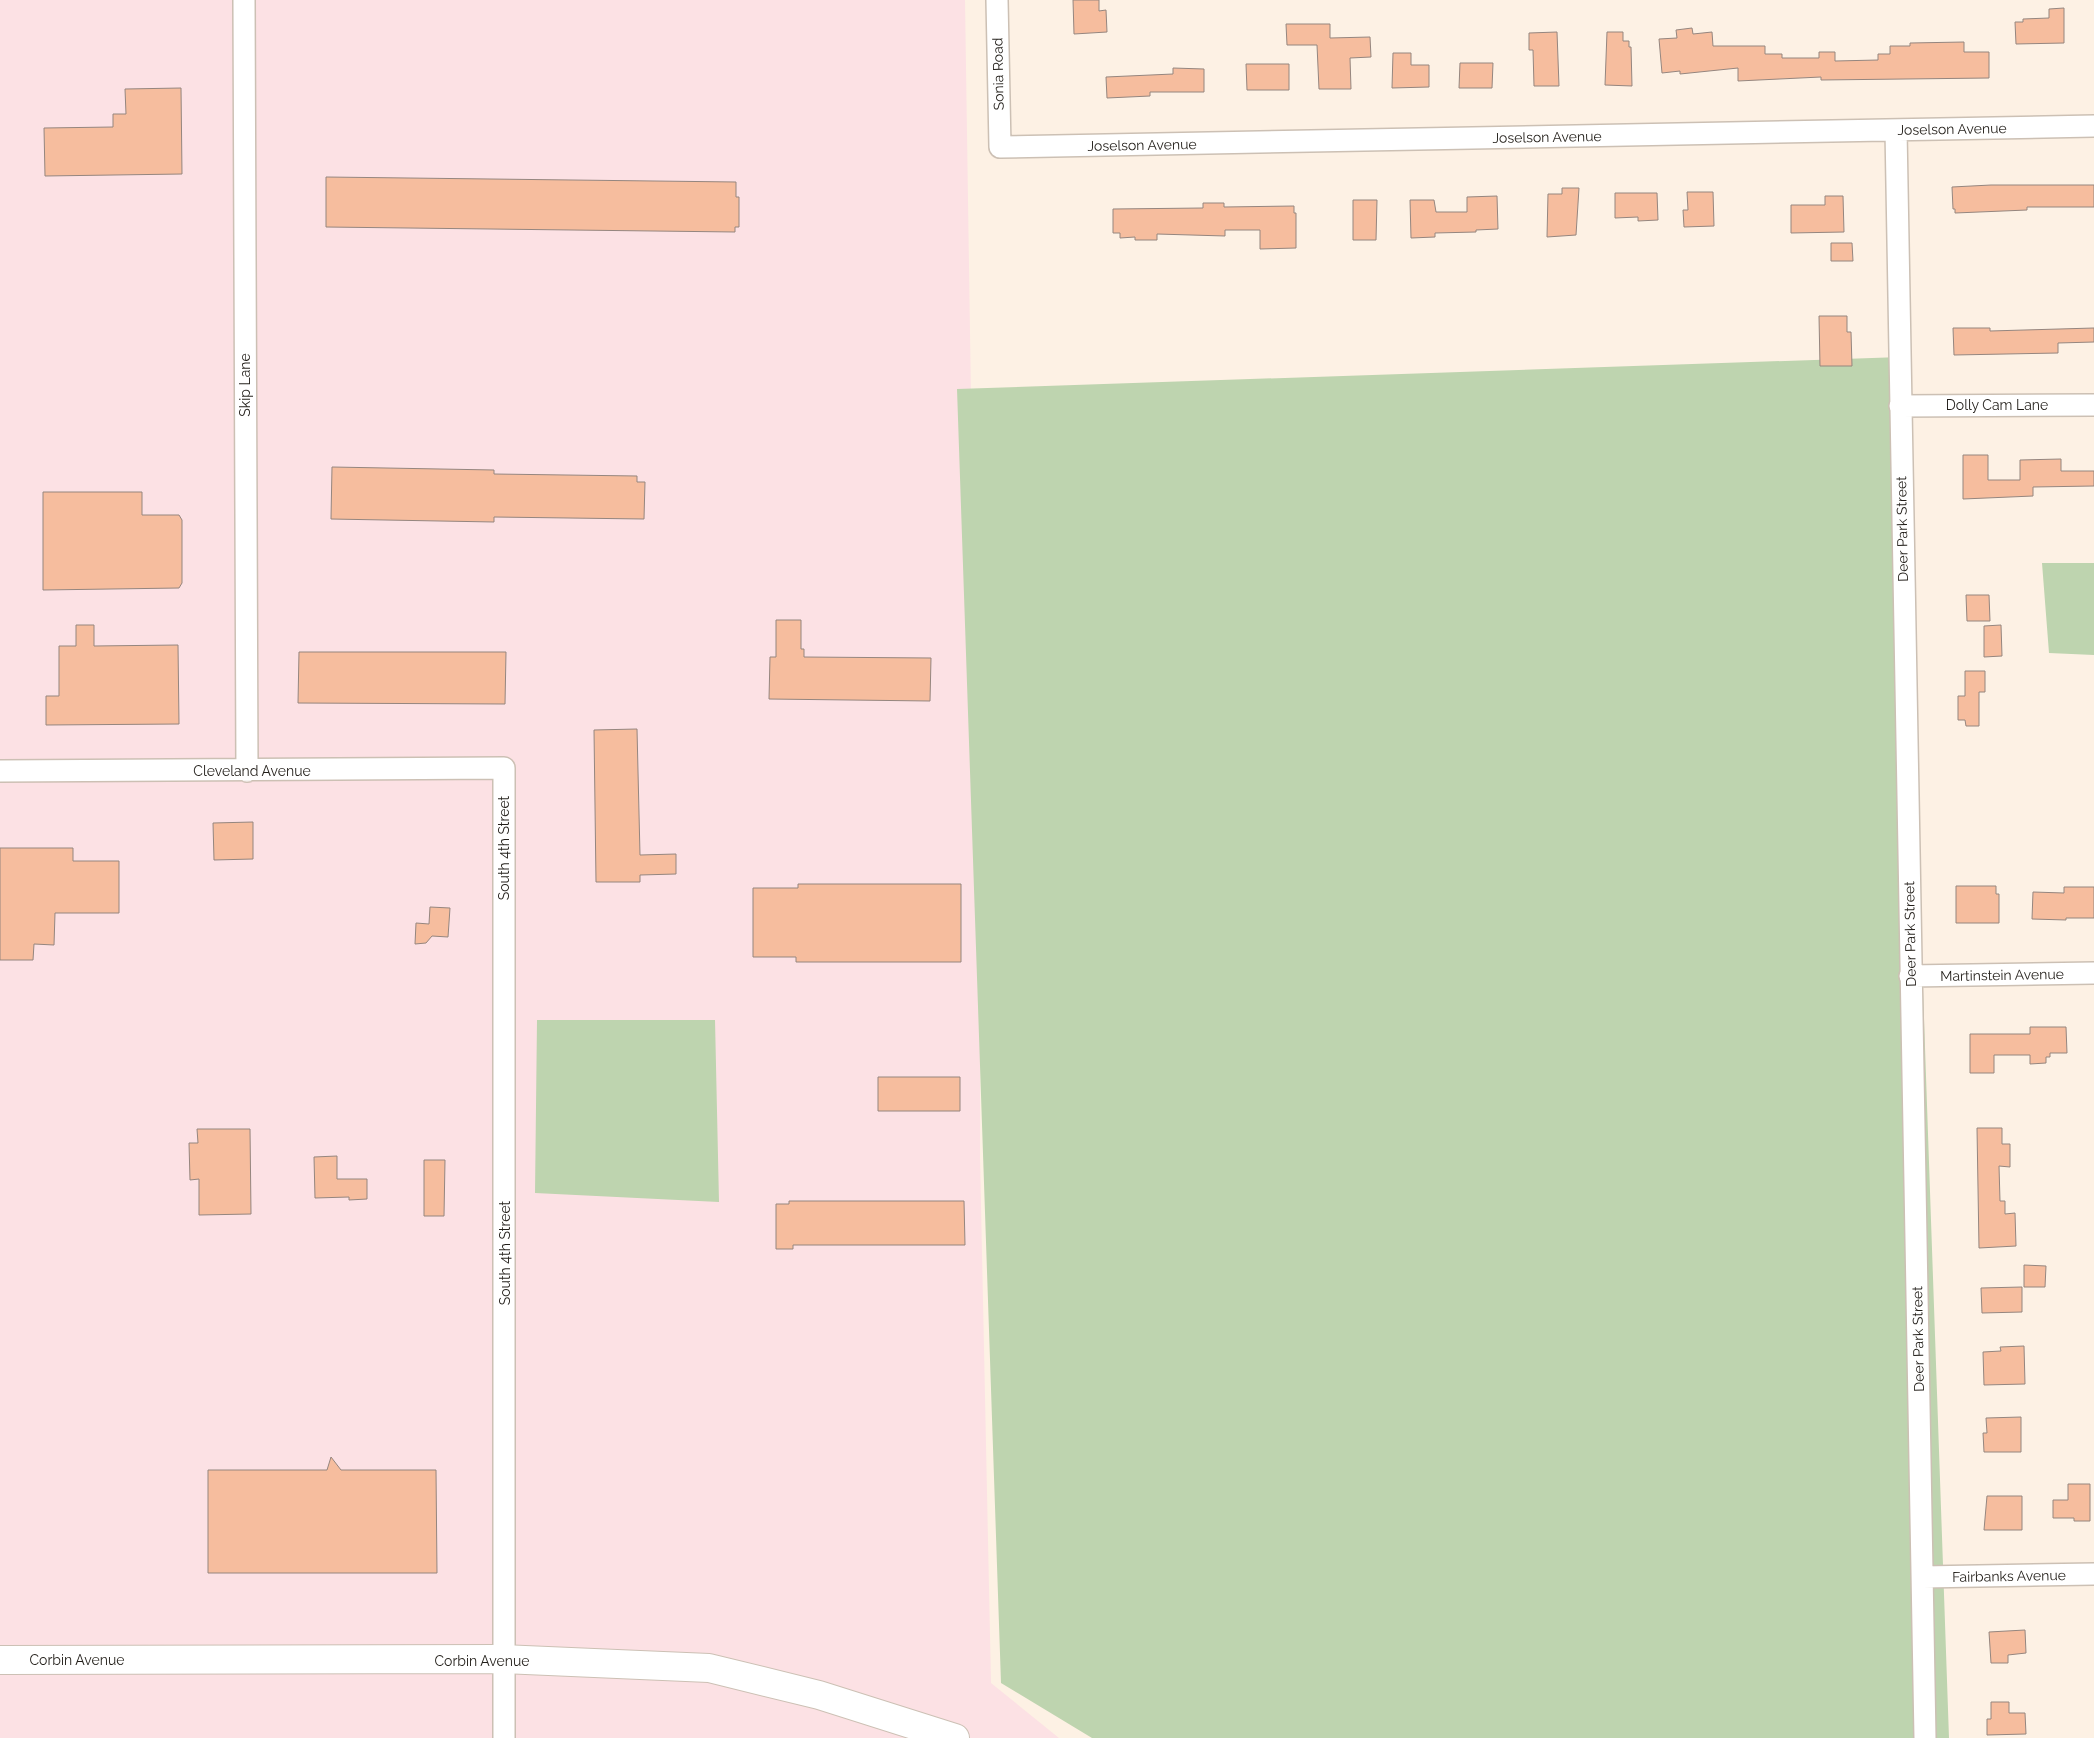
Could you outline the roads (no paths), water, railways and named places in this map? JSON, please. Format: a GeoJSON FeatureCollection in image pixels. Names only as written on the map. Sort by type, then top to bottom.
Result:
{"type":"FeatureCollection","features":[{"type":"Feature","properties":{"kind":"street","name":"Skip Lane"},"geometry":{"type":"LineString","coordinates":[[244,0],[247,771]]}},
{"type":"Feature","properties":{"kind":"street","name":"Sonia Road"},"geometry":{"type":"LineString","coordinates":[[996,0],[1000,147]]}},
{"type":"Feature","properties":{"kind":"street","name":"Joselson Avenue"},"geometry":{"type":"LineString","coordinates":[[1000,147],[2094,126]]}},
{"type":"Feature","properties":{"kind":"street","name":"Deer Park Street"},"geometry":{"type":"LineString","coordinates":[[1896,130],[1925,1738]]}},
{"type":"Feature","properties":{"kind":"street","name":"Dolly Cam Lane"},"geometry":{"type":"LineString","coordinates":[[1900,406],[2094,405]]}},
{"type":"Feature","properties":{"kind":"street","name":"Cleveland Avenue"},"geometry":{"type":"LineString","coordinates":[[0,771],[504,768]]}},
{"type":"Feature","properties":{"kind":"street","name":"South 4th Street"},"geometry":{"type":"LineString","coordinates":[[504,768],[504,1738]]}},
{"type":"Feature","properties":{"kind":"street","name":"Martinstein Avenue"},"geometry":{"type":"LineString","coordinates":[[1910,976],[2094,973]]}},
{"type":"Feature","properties":{"kind":"street","name":"Fairbanks Avenue"},"geometry":{"type":"LineString","coordinates":[[1923,1577],[2094,1574]]}},
{"type":"Feature","properties":{"kind":"street","name":"Corbin Avenue"},"geometry":{"type":"LineString","coordinates":[[0,1660],[503,1659],[709,1668],[820,1695],[955,1738]]}}]}
